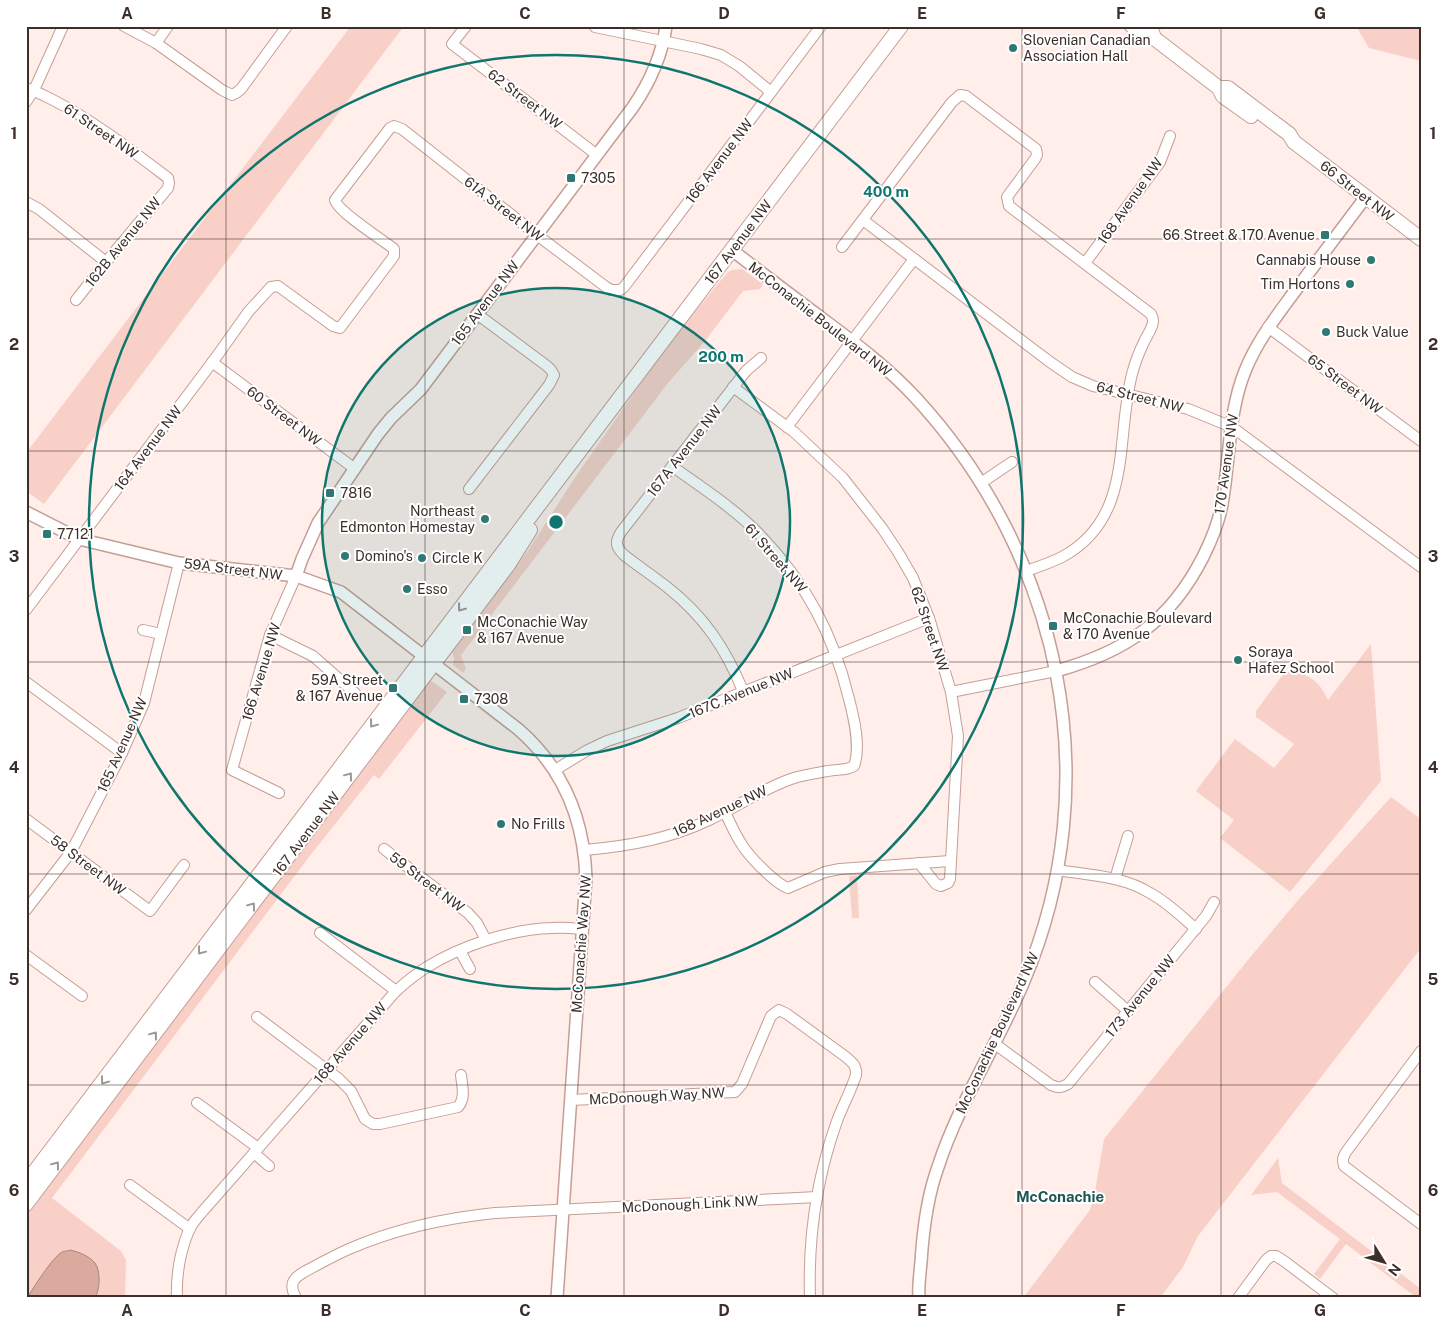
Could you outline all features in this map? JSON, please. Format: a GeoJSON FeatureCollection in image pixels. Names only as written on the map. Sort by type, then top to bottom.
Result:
{"type":"FeatureCollection","features":[{"type":"Feature","properties":{"kind":"main road","name":"167 Avenue NW"},"geometry":{"type":"LineString","coordinates":[[26,1204],[428,660],[575,457],[901,26]]}},
{"type":"Feature","properties":{"kind":"main road","name":"66 Street NW"},"geometry":{"type":"LineString","coordinates":[[1132,26],[1146,37],[1151,32],[1219,88],[1223,96],[1285,141],[1294,142],[1421,240]]}},
{"type":"Feature","properties":{"kind":"main road","name":"167 Avenue NW"},"geometry":{"type":"LineString","coordinates":[[26,1183],[428,660]]}},
{"type":"Feature","properties":{"kind":"street"},"geometry":{"type":"LineString","coordinates":[[26,102],[30,89],[63,26]]}},
{"type":"Feature","properties":{"kind":"street"},"geometry":{"type":"LineString","coordinates":[[124,26],[156,43],[222,90],[232,95],[241,89],[287,26]]}},
{"type":"Feature","properties":{"kind":"street"},"geometry":{"type":"LineString","coordinates":[[156,43],[168,26]]}},
{"type":"Feature","properties":{"kind":"street","name":"62 Street NW"},"geometry":{"type":"LineString","coordinates":[[466,26],[452,44],[597,155]]}},
{"type":"Feature","properties":{"kind":"street","name":"165 Avenue NW"},"geometry":{"type":"LineString","coordinates":[[296,576],[318,523],[378,434],[420,389],[644,90],[654,71],[664,41],[666,26]]}},
{"type":"Feature","properties":{"kind":"street","name":"166 Avenue NW"},"geometry":{"type":"LineString","coordinates":[[615,291],[624,287],[821,26]]}},
{"type":"Feature","properties":{"kind":"street"},"geometry":{"type":"LineString","coordinates":[[596,27],[701,49],[721,56],[739,66],[771,92]]}},
{"type":"Feature","properties":{"kind":"street","name":"61 Street NW"},"geometry":{"type":"LineString","coordinates":[[30,89],[77,112],[168,178],[170,183]]}},
{"type":"Feature","properties":{"kind":"street"},"geometry":{"type":"LineString","coordinates":[[842,247],[952,102],[960,95],[966,96],[1037,152],[1036,159],[1009,194],[1007,202],[1011,208],[1147,310],[1152,317],[1152,325],[1135,363],[1128,394],[1116,486],[1104,515],[1096,528],[1072,551],[1051,562],[1026,571]]}},
{"type":"Feature","properties":{"kind":"street","name":"61A Street NW"},"geometry":{"type":"LineString","coordinates":[[271,287],[278,286],[333,326],[340,328],[381,275],[394,256],[394,249],[345,213],[336,204],[336,200],[390,128],[394,126],[402,129],[537,235],[606,287],[615,291]]}},
{"type":"Feature","properties":{"kind":"street","name":"168 Avenue NW"},"geometry":{"type":"LineString","coordinates":[[1085,263],[1160,162],[1170,136]]}},
{"type":"Feature","properties":{"kind":"street","name":"162B Avenue NW"},"geometry":{"type":"LineString","coordinates":[[76,300],[168,188],[170,183]]}},
{"type":"Feature","properties":{"kind":"street","name":"170 Avenue NW"},"geometry":{"type":"LineString","coordinates":[[951,692],[1056,671],[1092,660],[1119,648],[1137,636],[1154,624],[1167,610],[1190,582],[1212,537],[1222,506],[1234,407],[1244,372],[1268,327],[1365,198]]}},
{"type":"Feature","properties":{"kind":"street"},"geometry":{"type":"LineString","coordinates":[[26,202],[39,209],[106,262]]}},
{"type":"Feature","properties":{"kind":"street","name":"64 Street NW"},"geometry":{"type":"LineString","coordinates":[[863,220],[1072,377],[1093,386],[1188,409],[1232,427],[1421,567]]}},
{"type":"Feature","properties":{"kind":"street","name":"McConachie Boulevard NW"},"geometry":{"type":"LineString","coordinates":[[732,250],[852,341],[899,380],[950,439],[981,483],[1007,529],[1026,571],[1046,628],[1056,671],[1064,723],[1066,767],[1064,820],[1057,870],[1034,958],[995,1044],[954,1126],[937,1169],[930,1191],[925,1221],[919,1298]]}},
{"type":"Feature","properties":{"kind":"street"},"geometry":{"type":"LineString","coordinates":[[786,427],[914,259]]}},
{"type":"Feature","properties":{"kind":"street","name":"164 Avenue NW"},"geometry":{"type":"LineString","coordinates":[[26,610],[249,311],[271,287]]}},
{"type":"Feature","properties":{"kind":"street"},"geometry":{"type":"LineString","coordinates":[[469,489],[549,385],[554,375],[547,366],[477,314]]}},
{"type":"Feature","properties":{"kind":"street","name":"65 Street NW"},"geometry":{"type":"LineString","coordinates":[[1268,327],[1421,441]]}},
{"type":"Feature","properties":{"kind":"street","name":"167A Avenue NW"},"geometry":{"type":"LineString","coordinates":[[743,691],[727,655],[703,621],[668,588],[619,550],[616,544],[622,532],[733,387],[746,371],[761,358]]}},
{"type":"Feature","properties":{"kind":"street","name":"60 Street NW"},"geometry":{"type":"LineString","coordinates":[[212,362],[355,469]]}},
{"type":"Feature","properties":{"kind":"street","name":"62 Street NW"},"geometry":{"type":"LineString","coordinates":[[733,387],[786,427],[843,478],[898,552],[913,578],[929,618],[951,692],[958,736],[950,878],[948,883],[941,886],[936,884],[919,864]]}},
{"type":"Feature","properties":{"kind":"street"},"geometry":{"type":"LineString","coordinates":[[981,483],[1012,462]]}},
{"type":"Feature","properties":{"kind":"street","name":"61 Street NW"},"geometry":{"type":"LineString","coordinates":[[672,466],[721,501],[759,534],[794,574],[811,600],[843,671],[857,744],[858,753],[854,766]]}},
{"type":"Feature","properties":{"kind":"street","name":"59A Street NW"},"geometry":{"type":"LineString","coordinates":[[26,512],[79,539],[179,563],[296,576],[341,592],[428,660]]}},
{"type":"Feature","properties":{"kind":"street","name":"165 Avenue NW"},"geometry":{"type":"LineString","coordinates":[[26,910],[71,852],[122,753],[144,703],[179,563]]}},
{"type":"Feature","properties":{"kind":"street","name":"166 Avenue NW"},"geometry":{"type":"LineString","coordinates":[[279,793],[232,770],[270,635],[296,576]]}},
{"type":"Feature","properties":{"kind":"street","name":"167C Avenue NW"},"geometry":{"type":"LineString","coordinates":[[555,770],[607,740],[678,718],[929,618]]}},
{"type":"Feature","properties":{"kind":"street"},"geometry":{"type":"LineString","coordinates":[[143,630],[161,634]]}},
{"type":"Feature","properties":{"kind":"street"},"geometry":{"type":"LineString","coordinates":[[270,635],[313,656],[355,693]]}},
{"type":"Feature","properties":{"kind":"street","name":"McConachie Way NW"},"geometry":{"type":"LineString","coordinates":[[428,660],[518,728],[539,749],[555,770],[572,805],[580,828],[586,878],[557,1298]]}},
{"type":"Feature","properties":{"kind":"street"},"geometry":{"type":"LineString","coordinates":[[26,682],[122,753]]}},
{"type":"Feature","properties":{"kind":"street","name":"168 Avenue NW"},"geometry":{"type":"LineString","coordinates":[[584,850],[648,842],[693,827],[749,798],[790,780],[818,772],[849,769],[854,766]]}},
{"type":"Feature","properties":{"kind":"street"},"geometry":{"type":"LineString","coordinates":[[725,812],[742,847],[754,862],[779,884],[788,888],[825,872],[840,869],[950,861]]}},
{"type":"Feature","properties":{"kind":"street","name":"58 Street NW"},"geometry":{"type":"LineString","coordinates":[[26,819],[150,911],[184,865]]}},
{"type":"Feature","properties":{"kind":"street"},"geometry":{"type":"LineString","coordinates":[[1115,879],[1128,836]]}},
{"type":"Feature","properties":{"kind":"street","name":"59 Street NW"},"geometry":{"type":"LineString","coordinates":[[384,849],[468,912],[477,923],[486,940]]}},
{"type":"Feature","properties":{"kind":"street"},"geometry":{"type":"LineString","coordinates":[[1057,870],[1115,879],[1139,886],[1169,906],[1196,929]]}},
{"type":"Feature","properties":{"kind":"street","name":"173 Avenue NW"},"geometry":{"type":"LineString","coordinates":[[995,1044],[1051,1085],[1058,1088],[1062,1087],[1071,1081],[1196,929],[1214,902]]}},
{"type":"Feature","properties":{"kind":"street","name":"168 Avenue NW"},"geometry":{"type":"LineString","coordinates":[[177,1298],[178,1266],[190,1229],[203,1211],[396,990],[444,957],[486,940],[513,932],[551,928],[583,929]]}},
{"type":"Feature","properties":{"kind":"street"},"geometry":{"type":"LineString","coordinates":[[320,933],[396,990]]}},
{"type":"Feature","properties":{"kind":"street"},"geometry":{"type":"LineString","coordinates":[[460,951],[470,969]]}},
{"type":"Feature","properties":{"kind":"street"},"geometry":{"type":"LineString","coordinates":[[26,955],[82,996]]}},
{"type":"Feature","properties":{"kind":"street"},"geometry":{"type":"LineString","coordinates":[[1094,982],[1128,1011]]}},
{"type":"Feature","properties":{"kind":"street","name":"McDonough Way NW"},"geometry":{"type":"LineString","coordinates":[[571,1100],[735,1092],[742,1084],[771,1016],[779,1010],[846,1057],[857,1070],[830,1143],[817,1197],[811,1252],[810,1298]]}},
{"type":"Feature","properties":{"kind":"street"},"geometry":{"type":"LineString","coordinates":[[257,1017],[345,1084],[351,1091],[365,1119],[369,1122],[377,1124],[458,1107],[463,1097],[461,1075]]}},
{"type":"Feature","properties":{"kind":"street"},"geometry":{"type":"LineString","coordinates":[[1421,1051],[1343,1157],[1344,1166],[1421,1224]]}},
{"type":"Feature","properties":{"kind":"street"},"geometry":{"type":"LineString","coordinates":[[197,1103],[256,1150],[269,1166]]}},
{"type":"Feature","properties":{"kind":"street"},"geometry":{"type":"LineString","coordinates":[[130,1185],[190,1229]]}},
{"type":"Feature","properties":{"kind":"street","name":"McDonough Link NW"},"geometry":{"type":"LineString","coordinates":[[296,1298],[291,1285],[297,1276],[349,1249],[397,1231],[472,1216],[817,1197]]}},
{"type":"Feature","properties":{"kind":"street"},"geometry":{"type":"LineString","coordinates":[[1238,1298],[1271,1256],[1276,1256],[1332,1298]]}},
{"type":"Feature","properties":{"kind":"shaded area"},"geometry":{"type":"Polygon","coordinates":[[[351,26],[404,26],[44,504],[26,491],[26,453],[351,26]]]}},
{"type":"Feature","properties":{"kind":"shaded area"},"geometry":{"type":"Polygon","coordinates":[[[1356,26],[1421,26],[1421,61],[1369,48],[1356,26]]]}},
{"type":"Feature","properties":{"kind":"shaded area"},"geometry":{"type":"Polygon","coordinates":[[[742,269],[763,284],[760,289],[743,291],[705,341],[668,383],[461,655],[466,669],[463,673],[453,665],[454,658],[452,652],[459,639],[527,552],[576,476],[669,343],[727,273],[732,270],[742,269]]]}},
{"type":"Feature","properties":{"kind":"shaded area"},"geometry":{"type":"Polygon","coordinates":[[[1371,644],[1381,781],[1290,892],[1220,838],[1234,820],[1196,791],[1235,739],[1274,768],[1294,744],[1256,717],[1256,711],[1285,672],[1299,673],[1311,678],[1321,687],[1328,700],[1371,644]]]}},
{"type":"Feature","properties":{"kind":"shaded area"},"geometry":{"type":"Polygon","coordinates":[[[430,680],[447,692],[379,779],[374,775],[309,857],[52,1198],[121,1251],[126,1260],[125,1298],[26,1298],[26,1212],[430,680]]]}},
{"type":"Feature","properties":{"kind":"shaded area"},"geometry":{"type":"Polygon","coordinates":[[[1391,797],[1421,819],[1421,948],[1198,1236],[1183,1267],[1160,1298],[1023,1298],[1090,1210],[1104,1139],[1252,955],[1299,899],[1391,797]]]}},
{"type":"Feature","properties":{"kind":"shaded area"},"geometry":{"type":"Polygon","coordinates":[[[857,875],[859,918],[852,918],[849,876],[857,875]]]}},
{"type":"Feature","properties":{"kind":"shaded area"},"geometry":{"type":"Polygon","coordinates":[[[1278,1158],[1282,1183],[1421,1289],[1421,1298],[1417,1298],[1346,1244],[1320,1279],[1314,1274],[1340,1239],[1277,1192],[1251,1195],[1278,1158]]]}},
{"type":"Feature","properties":{"kind":"shaded area"},"geometry":{"type":"Polygon","coordinates":[[[70,1250],[90,1258],[95,1263],[99,1280],[95,1298],[27,1298],[53,1260],[62,1252],[70,1250]]]}},
{"type":"Feature","properties":{"kind":"place","name":"Slovenian Canadian Association Hall"},"geometry":{"type":"Point","coordinates":[1013,48]}},
{"type":"Feature","properties":{"kind":"place","name":"7305"},"geometry":{"type":"Point","coordinates":[571,178]}},
{"type":"Feature","properties":{"kind":"place","name":"66 Street & 170 Avenue"},"geometry":{"type":"Point","coordinates":[1325,235]}},
{"type":"Feature","properties":{"kind":"place","name":"Cannabis House"},"geometry":{"type":"Point","coordinates":[1371,260]}},
{"type":"Feature","properties":{"kind":"place","name":"Tim Hortons"},"geometry":{"type":"Point","coordinates":[1350,284]}},
{"type":"Feature","properties":{"kind":"place","name":"Buck Value"},"geometry":{"type":"Point","coordinates":[1326,332]}},
{"type":"Feature","properties":{"kind":"place","name":"7816"},"geometry":{"type":"Point","coordinates":[330,493]}},
{"type":"Feature","properties":{"kind":"place","name":"Northeast Edmonton Homestay"},"geometry":{"type":"Point","coordinates":[485,519]}},
{"type":"Feature","properties":{"kind":"place","name":"77121"},"geometry":{"type":"Point","coordinates":[47,534]}},
{"type":"Feature","properties":{"kind":"place","name":"Domino's"},"geometry":{"type":"Point","coordinates":[345,556]}},
{"type":"Feature","properties":{"kind":"place","name":"Circle K"},"geometry":{"type":"Point","coordinates":[422,558]}},
{"type":"Feature","properties":{"kind":"place","name":"Esso"},"geometry":{"type":"Point","coordinates":[407,589]}},
{"type":"Feature","properties":{"kind":"place","name":"McConachie Boulevard & 170 Avenue"},"geometry":{"type":"Point","coordinates":[1053,626]}},
{"type":"Feature","properties":{"kind":"place","name":"McConachie Way & 167 Avenue"},"geometry":{"type":"Point","coordinates":[467,630]}},
{"type":"Feature","properties":{"kind":"place","name":"Soraya Hafez School"},"geometry":{"type":"Point","coordinates":[1238,660]}},
{"type":"Feature","properties":{"kind":"place","name":"59A Street & 167 Avenue"},"geometry":{"type":"Point","coordinates":[393,688]}},
{"type":"Feature","properties":{"kind":"place","name":"7308"},"geometry":{"type":"Point","coordinates":[464,699]}},
{"type":"Feature","properties":{"kind":"place","name":"No Frills"},"geometry":{"type":"Point","coordinates":[501,824]}},
{"type":"Feature","properties":{"kind":"district","name":"McConachie"},"geometry":{"type":"Point","coordinates":[1060,1196]}}]}
